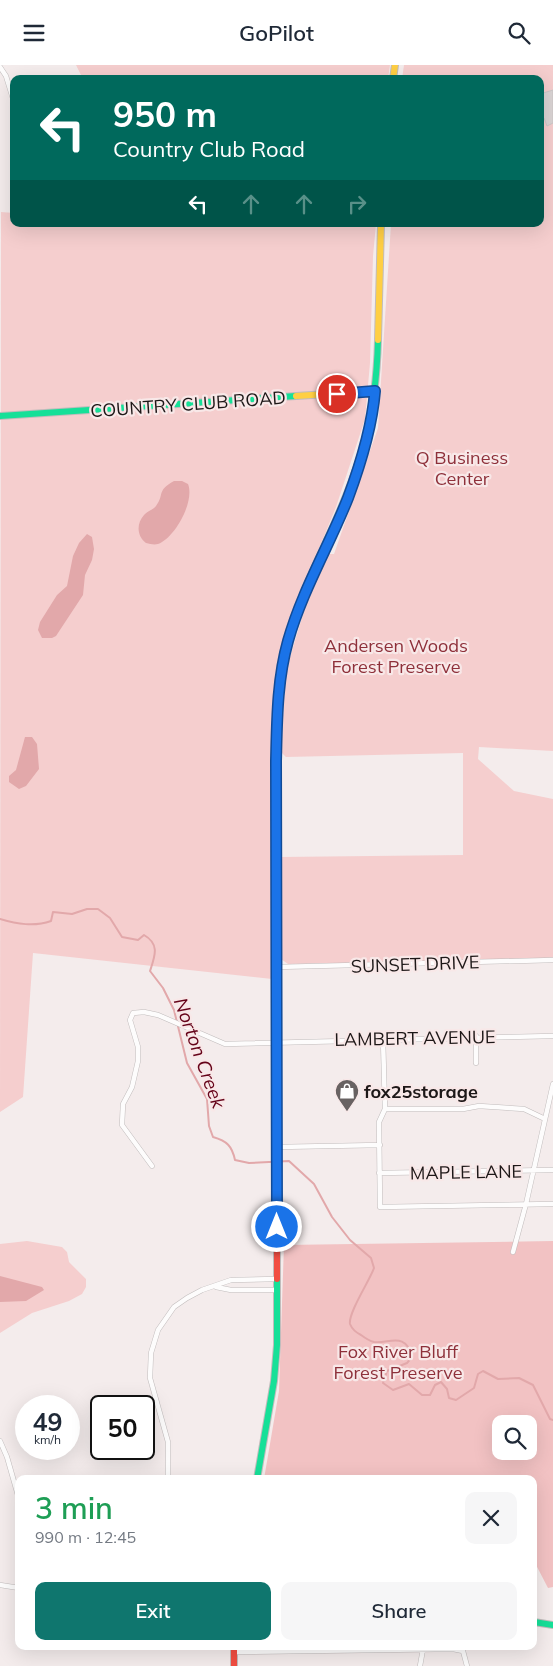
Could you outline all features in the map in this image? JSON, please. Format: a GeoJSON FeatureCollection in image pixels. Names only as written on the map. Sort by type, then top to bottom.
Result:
{"type":"FeatureCollection","features":[{"type":"Feature","properties":{"kind":"main road"},"geometry":{"type":"LineString","coordinates":[[258,1475],[274,1381],[277,1345],[278,1042],[276,744],[282,665],[296,615],[350,490],[369,431],[378,374],[378,287],[381,227]]}},
{"type":"Feature","properties":{"kind":"main road","name":"COUNTRY CLUB ROAD"},"geometry":{"type":"LineString","coordinates":[[0,416],[375,391]]}},
{"type":"Feature","properties":{"kind":"main road"},"geometry":{"type":"LineString","coordinates":[[537,1622],[553,1625]]}},
{"type":"Feature","properties":{"kind":"main road"},"geometry":{"type":"LineString","coordinates":[[234,1650],[234,1666]]}},
{"type":"Feature","properties":{"kind":"street"},"geometry":{"type":"LineString","coordinates":[[0,67],[6,76],[10,89]]}},
{"type":"Feature","properties":{"kind":"street","name":"SUNSET DRIVE"},"geometry":{"type":"LineString","coordinates":[[277,967],[553,960]]}},
{"type":"Feature","properties":{"kind":"street","name":"LAMBERT AVENUE"},"geometry":{"type":"LineString","coordinates":[[152,1166],[122,1125],[123,1104],[132,1087],[138,1061],[138,1047],[130,1020],[133,1013],[144,1012],[158,1015],[225,1044],[476,1036],[553,1036]]}},
{"type":"Feature","properties":{"kind":"street"},"geometry":{"type":"LineString","coordinates":[[476,1036],[476,1063]]}},
{"type":"Feature","properties":{"kind":"street"},"geometry":{"type":"LineString","coordinates":[[383,1039],[385,1109],[379,1122],[381,1207],[553,1204]]}},
{"type":"Feature","properties":{"kind":"street"},"geometry":{"type":"LineString","coordinates":[[513,1252],[553,1086]]}},
{"type":"Feature","properties":{"kind":"street"},"geometry":{"type":"LineString","coordinates":[[385,1109],[463,1109],[479,1106],[524,1109],[545,1119]]}},
{"type":"Feature","properties":{"kind":"street"},"geometry":{"type":"LineString","coordinates":[[278,1150],[380,1145]]}},
{"type":"Feature","properties":{"kind":"street","name":"MAPLE LANE"},"geometry":{"type":"LineString","coordinates":[[379,1173],[553,1170]]}},
{"type":"Feature","properties":{"kind":"street"},"geometry":{"type":"LineString","coordinates":[[168,1475],[168,1443],[150,1378],[154,1341],[158,1330],[174,1307],[187,1298],[231,1280],[277,1279]]}},
{"type":"Feature","properties":{"kind":"street"},"geometry":{"type":"LineString","coordinates":[[214,1287],[231,1290],[276,1290]]}},
{"type":"Feature","properties":{"kind":"street"},"geometry":{"type":"LineString","coordinates":[[0,1441],[15,1485]]}},
{"type":"Feature","properties":{"kind":"street"},"geometry":{"type":"LineString","coordinates":[[0,1585],[15,1587]]}},
{"type":"Feature","properties":{"kind":"street"},"geometry":{"type":"LineString","coordinates":[[420,1666],[423,1650]]}},
{"type":"Feature","properties":{"kind":"street"},"geometry":{"type":"LineString","coordinates":[[457,1650],[462,1651],[467,1666]]}},
{"type":"Feature","properties":{"kind":"green space"},"geometry":{"type":"Polygon","coordinates":[[[76,65],[390,65],[389,75],[81,75],[76,65]]]}},
{"type":"Feature","properties":{"kind":"green space"},"geometry":{"type":"Polygon","coordinates":[[[404,65],[553,65],[553,751],[479,747],[478,759],[514,791],[553,799],[553,959],[288,964],[281,959],[280,857],[463,855],[463,753],[286,757],[281,752],[285,681],[290,657],[307,601],[327,554],[334,554],[378,428],[391,227],[544,227],[544,75],[403,75],[404,65]]]}},
{"type":"Feature","properties":{"kind":"green space"},"geometry":{"type":"Polygon","coordinates":[[[1,212],[10,213],[10,227],[376,227],[370,363],[365,419],[336,507],[298,600],[284,641],[276,681],[271,746],[272,979],[33,953],[23,1097],[0,1112],[1,212]]]}},
{"type":"Feature","properties":{"kind":"green space"},"geometry":{"type":"Polygon","coordinates":[[[27,1241],[62,1247],[67,1252],[69,1262],[86,1279],[86,1287],[82,1294],[69,1301],[32,1313],[0,1333],[0,1244],[27,1241]]]}},
{"type":"Feature","properties":{"kind":"green space","name":"Fox River Bluff Forest Preserve"},"geometry":{"type":"Polygon","coordinates":[[[553,1241],[553,1587],[548,1588],[537,1567],[537,1475],[265,1475],[279,1391],[284,1245],[553,1241]]]}},
{"type":"Feature","properties":{"kind":"shaded area"},"geometry":{"type":"Polygon","coordinates":[[[174,481],[182,481],[188,484],[189,500],[182,518],[177,527],[164,540],[158,544],[146,543],[139,533],[141,519],[159,502],[165,487],[174,481]]]}},
{"type":"Feature","properties":{"kind":"shaded area"},"geometry":{"type":"Polygon","coordinates":[[[87,534],[92,537],[94,549],[92,560],[85,575],[83,595],[56,636],[42,638],[38,630],[40,622],[57,595],[67,586],[73,556],[79,543],[87,534]]]}},
{"type":"Feature","properties":{"kind":"shaded area"},"geometry":{"type":"Polygon","coordinates":[[[25,737],[32,737],[37,744],[39,769],[26,786],[19,789],[9,782],[9,776],[16,770],[25,737]]]}},
{"type":"Feature","properties":{"kind":"shaded area"},"geometry":{"type":"Polygon","coordinates":[[[0,1276],[42,1287],[44,1290],[26,1301],[0,1302],[0,1276]]]}},
{"type":"Feature","properties":{"kind":"building"},"geometry":{"type":"Polygon","coordinates":[[[553,90],[553,123],[547,126],[544,118],[544,93],[553,90]]]}},
{"type":"Feature","properties":{"kind":"waterway","name":"Norton Creek"},"geometry":{"type":"LineString","coordinates":[[0,919],[38,924],[51,921],[53,912],[72,914],[87,909],[98,909],[110,918],[122,937],[138,940],[144,935],[152,942],[155,955],[150,971],[163,988],[174,1010],[187,1063],[207,1099],[209,1126],[213,1137],[222,1140],[228,1145],[235,1160],[249,1163],[289,1161],[314,1184],[332,1217],[350,1240],[371,1258],[374,1268],[352,1312],[350,1324],[356,1332],[372,1342],[401,1341],[406,1344],[412,1357],[407,1363],[387,1371],[383,1383],[393,1390],[409,1384],[422,1395],[430,1395],[435,1385],[441,1382],[447,1389],[449,1398],[456,1400],[474,1388],[478,1374],[483,1371],[498,1379],[519,1378],[533,1385],[550,1419],[553,1420]]}},
{"type":"Feature","properties":{"kind":"traffic: fast"},"geometry":{"type":"LineString","coordinates":[[327,540],[349,490],[370,420],[377,369],[378,340]]}},
{"type":"Feature","properties":{"kind":"traffic: fast"},"geometry":{"type":"LineString","coordinates":[[0,416],[296,396]]}},
{"type":"Feature","properties":{"kind":"traffic: fast"},"geometry":{"type":"LineString","coordinates":[[276,863],[277,1057]]}},
{"type":"Feature","properties":{"kind":"traffic: fast"},"geometry":{"type":"LineString","coordinates":[[258,1475],[274,1381],[277,1345],[277,1279]]}},
{"type":"Feature","properties":{"kind":"traffic: fast"},"geometry":{"type":"LineString","coordinates":[[537,1622],[553,1625]]}},
{"type":"Feature","properties":{"kind":"traffic: slow"},"geometry":{"type":"LineString","coordinates":[[394,75],[395,65]]}},
{"type":"Feature","properties":{"kind":"traffic: slow"},"geometry":{"type":"LineString","coordinates":[[378,340],[381,227]]}},
{"type":"Feature","properties":{"kind":"traffic: slow"},"geometry":{"type":"LineString","coordinates":[[296,396],[375,391]]}},
{"type":"Feature","properties":{"kind":"traffic: slow"},"geometry":{"type":"LineString","coordinates":[[276,863],[275,752],[281,669],[295,617],[327,540]]}},
{"type":"Feature","properties":{"kind":"traffic: jam"},"geometry":{"type":"LineString","coordinates":[[277,1057],[277,1279]]}},
{"type":"Feature","properties":{"kind":"traffic: jam"},"geometry":{"type":"LineString","coordinates":[[234,1650],[234,1666]]}},
{"type":"Feature","properties":{"kind":"place","name":"fox25storage"},"geometry":{"type":"Point","coordinates":[347,1112]}},
{"type":"Feature","properties":{"kind":"route"},"geometry":{"type":"LineString","coordinates":[[277,1227],[276,761],[277,717],[282,665],[296,615],[348,498],[369,431],[375,391],[337,394]]}},
{"type":"Feature","properties":{"kind":"park label","name":"Q Business Center"},"geometry":{"type":"Point","coordinates":[462,468]}},
{"type":"Feature","properties":{"kind":"park label","name":"Andersen Woods Forest Preserve"},"geometry":{"type":"Point","coordinates":[396,656]}}]}
